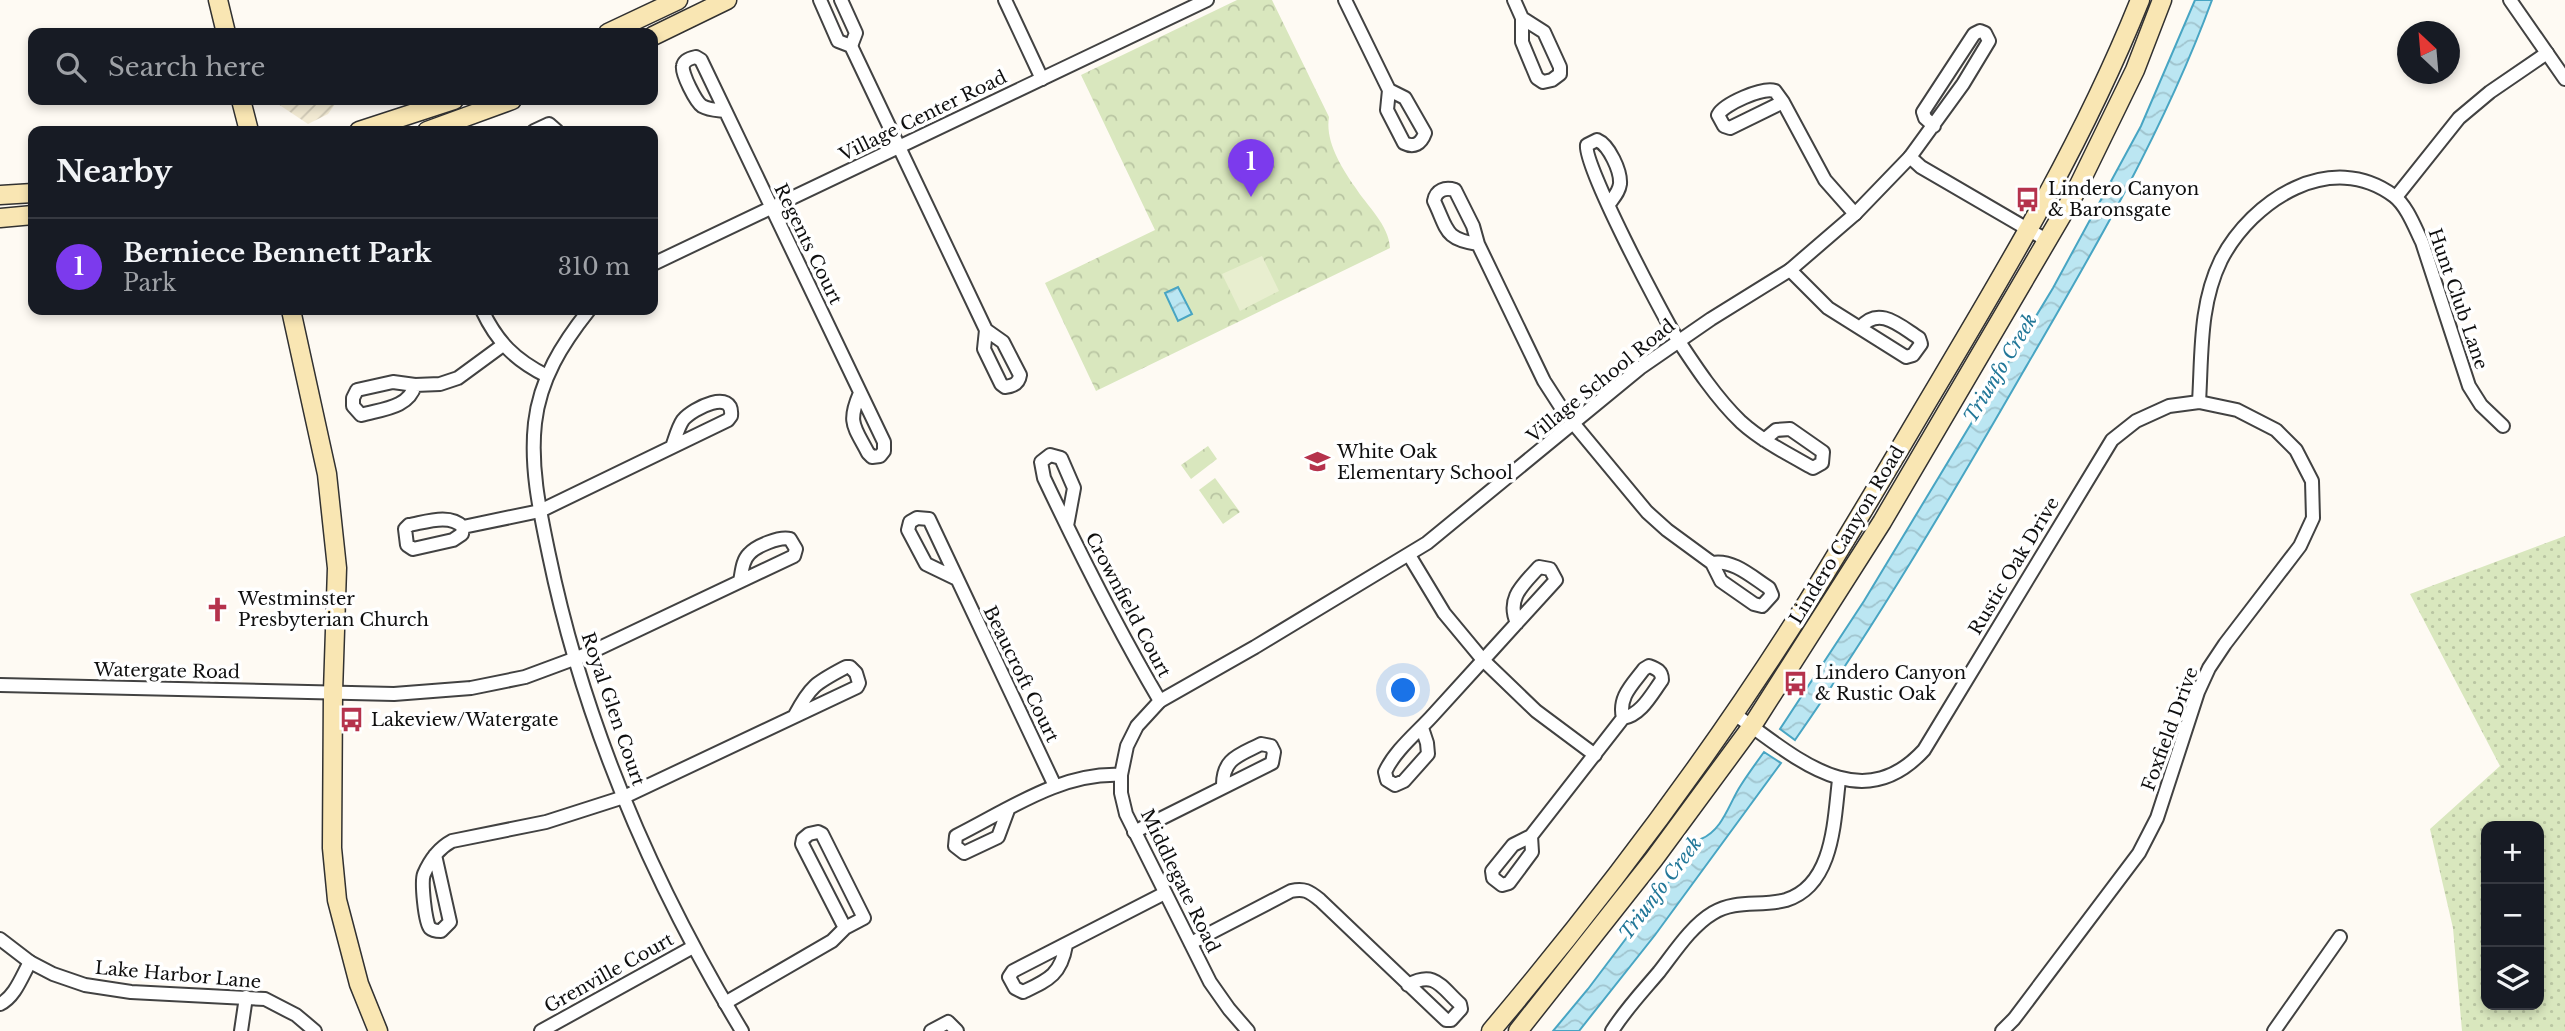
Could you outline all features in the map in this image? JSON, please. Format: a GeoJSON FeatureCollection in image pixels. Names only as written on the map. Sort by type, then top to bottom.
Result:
{"type":"FeatureCollection","features":[{"type":"Feature","properties":{"kind":"street"},"geometry":{"type":"LineString","coordinates":[[218,0],[225,28]]}},
{"type":"Feature","properties":{"kind":"street"},"geometry":{"type":"LineString","coordinates":[[619,28],[678,0]]}},
{"type":"Feature","properties":{"kind":"street"},"geometry":{"type":"LineString","coordinates":[[658,34],[727,0]]}},
{"type":"Feature","properties":{"kind":"street"},"geometry":{"type":"LineString","coordinates":[[820,0],[838,41],[851,46],[986,330]]}},
{"type":"Feature","properties":{"kind":"street"},"geometry":{"type":"LineString","coordinates":[[841,0],[856,33],[851,46]]}},
{"type":"Feature","properties":{"kind":"street"},"geometry":{"type":"LineString","coordinates":[[1005,0],[1042,79]]}},
{"type":"Feature","properties":{"kind":"street","name":"Village Center Road"},"geometry":{"type":"LineString","coordinates":[[658,262],[1042,79],[1190,4],[1207,0]]}},
{"type":"Feature","properties":{"kind":"street"},"geometry":{"type":"LineString","coordinates":[[1345,0],[1389,90]]}},
{"type":"Feature","properties":{"kind":"street"},"geometry":{"type":"LineString","coordinates":[[1514,0],[1522,18],[1522,43],[1537,78],[1543,82],[1552,80],[1559,74],[1560,67],[1544,32],[1522,18]]}},
{"type":"Feature","properties":{"kind":"street","name":"Lindero Canyon Road"},"geometry":{"type":"LineString","coordinates":[[1490,1031],[1610,883],[1733,713],[1807,603],[2029,231],[2083,131],[2140,0]]}},
{"type":"Feature","properties":{"kind":"street","name":"Lindero Canyon Road"},"geometry":{"type":"LineString","coordinates":[[1518,1031],[1646,870],[1752,726],[1882,522],[2075,193],[2135,70],[2162,0]]}},
{"type":"Feature","properties":{"kind":"street"},"geometry":{"type":"LineString","coordinates":[[2510,0],[2565,79]]}},
{"type":"Feature","properties":{"kind":"street","name":"Village School Road"},"geometry":{"type":"LineString","coordinates":[[1195,682],[1409,555],[1448,527],[1640,368],[1678,340],[1790,270],[1855,214],[1910,157],[1934,126],[1964,84],[1989,41],[1985,33],[1980,31],[1974,34],[1923,112],[1925,118],[1934,126]]}},
{"type":"Feature","properties":{"kind":"street"},"geometry":{"type":"LineString","coordinates":[[2199,402],[2203,320],[2210,288],[2222,259],[2242,229],[2268,202],[2297,186],[2327,178],[2355,180],[2396,197],[2459,118],[2490,92],[2547,53]]}},
{"type":"Feature","properties":{"kind":"street"},"geometry":{"type":"LineString","coordinates":[[1783,102],[1730,128],[1724,126],[1718,115],[1722,109],[1762,90],[1775,91],[1783,102],[1825,180],[1855,214]]}},
{"type":"Feature","properties":{"kind":"street"},"geometry":{"type":"LineString","coordinates":[[242,105],[247,126]]}},
{"type":"Feature","properties":{"kind":"street"},"geometry":{"type":"LineString","coordinates":[[374,126],[439,105]]}},
{"type":"Feature","properties":{"kind":"street"},"geometry":{"type":"LineString","coordinates":[[442,126],[498,105]]}},
{"type":"Feature","properties":{"kind":"street","name":"Regents Court"},"geometry":{"type":"LineString","coordinates":[[724,111],[860,393]]}},
{"type":"Feature","properties":{"kind":"street"},"geometry":{"type":"LineString","coordinates":[[1910,157],[1921,167],[2048,241]]}},
{"type":"Feature","properties":{"kind":"street"},"geometry":{"type":"LineString","coordinates":[[1478,244],[1458,241],[1451,236],[1434,201],[1439,191],[1448,188],[1455,190],[1544,381],[1573,424],[1647,512],[1712,563],[1720,581],[1754,604],[1762,606],[1769,601],[1772,595],[1769,588],[1732,565],[1712,563]]}},
{"type":"Feature","properties":{"kind":"street"},"geometry":{"type":"LineString","coordinates":[[0,195],[28,193]]}},
{"type":"Feature","properties":{"kind":"street","name":"Hunt Club Lane"},"geometry":{"type":"LineString","coordinates":[[2396,197],[2422,242],[2469,386],[2481,405],[2503,426]]}},
{"type":"Feature","properties":{"kind":"street"},"geometry":{"type":"LineString","coordinates":[[1609,204],[1648,287],[1678,340],[1721,399],[1740,421],[1764,440]]}},
{"type":"Feature","properties":{"kind":"street"},"geometry":{"type":"LineString","coordinates":[[0,218],[28,215]]}},
{"type":"Feature","properties":{"kind":"street"},"geometry":{"type":"LineString","coordinates":[[1790,270],[1828,308],[1860,328]]}},
{"type":"Feature","properties":{"kind":"street"},"geometry":{"type":"LineString","coordinates":[[291,315],[327,474],[337,568],[332,848],[337,901],[359,984],[378,1031]]}},
{"type":"Feature","properties":{"kind":"street"},"geometry":{"type":"LineString","coordinates":[[485,315],[503,345],[526,366],[547,376],[564,341],[585,315]]}},
{"type":"Feature","properties":{"kind":"street"},"geometry":{"type":"LineString","coordinates":[[415,385],[412,395],[400,405],[361,415],[353,406],[357,390],[393,382],[415,385],[458,378],[503,345]]}},
{"type":"Feature","properties":{"kind":"street","name":"Royal Glen Court"},"geometry":{"type":"LineString","coordinates":[[547,376],[535,421],[533,449],[540,511],[575,659],[624,797],[661,882],[693,947],[742,1031]]}},
{"type":"Feature","properties":{"kind":"street"},"geometry":{"type":"LineString","coordinates":[[463,527],[540,511],[728,420],[732,416],[731,407],[727,403],[717,401],[691,414],[684,419],[672,447]]}},
{"type":"Feature","properties":{"kind":"street","name":"Rustic Oak Drive"},"geometry":{"type":"LineString","coordinates":[[1733,713],[1787,753],[1839,780],[1880,778],[1913,762],[1924,750],[2112,440],[2136,421],[2169,406],[2199,402]]}},
{"type":"Feature","properties":{"kind":"street","name":"Foxfield Drive"},"geometry":{"type":"LineString","coordinates":[[2002,1031],[2022,1009],[2139,853],[2157,818],[2198,692],[2209,668],[2300,546],[2313,518],[2312,481],[2296,450],[2276,430],[2237,410],[2199,402]]}},
{"type":"Feature","properties":{"kind":"street","name":"Crownfield Court"},"geometry":{"type":"LineString","coordinates":[[1067,526],[1074,488],[1061,458],[1050,455],[1041,461],[1041,467],[1067,526],[1127,647],[1160,701]]}},
{"type":"Feature","properties":{"kind":"street","name":"Beaucroft Court"},"geometry":{"type":"LineString","coordinates":[[955,578],[922,560],[908,530],[910,522],[917,518],[929,519],[1055,786]]}},
{"type":"Feature","properties":{"kind":"street"},"geometry":{"type":"LineString","coordinates":[[1409,555],[1444,613],[1483,660],[1536,711],[1595,755]]}},
{"type":"Feature","properties":{"kind":"street","name":"Watergate Road"},"geometry":{"type":"LineString","coordinates":[[0,685],[394,694],[471,688],[525,677],[575,659],[740,581]]}},
{"type":"Feature","properties":{"kind":"street"},"geometry":{"type":"LineString","coordinates":[[1422,727],[1517,623]]}},
{"type":"Feature","properties":{"kind":"street"},"geometry":{"type":"LineString","coordinates":[[435,855],[450,922],[441,931],[434,930],[428,924],[422,880],[435,855],[443,846],[452,841],[546,822],[624,797],[857,687],[859,683],[856,673],[846,667],[818,681],[808,691],[795,715]]}},
{"type":"Feature","properties":{"kind":"street","name":"Middlegate Road"},"geometry":{"type":"LineString","coordinates":[[1195,682],[1160,701],[1137,726],[1127,746],[1121,775],[1121,793],[1134,832],[1210,982],[1245,1030]]}},
{"type":"Feature","properties":{"kind":"street"},"geometry":{"type":"LineString","coordinates":[[1531,836],[1623,718]]}},
{"type":"Feature","properties":{"kind":"street"},"geometry":{"type":"LineString","coordinates":[[1008,810],[1055,786],[1093,775],[1121,775]]}},
{"type":"Feature","properties":{"kind":"street"},"geometry":{"type":"LineString","coordinates":[[1612,1031],[1689,935],[1712,913],[1738,904],[1785,900],[1812,882],[1821,868],[1830,844],[1839,780]]}},
{"type":"Feature","properties":{"kind":"street"},"geometry":{"type":"LineString","coordinates":[[1134,832],[1223,787]]}},
{"type":"Feature","properties":{"kind":"street"},"geometry":{"type":"LineString","coordinates":[[725,1003],[832,941],[845,928],[864,918],[821,834],[809,834],[802,844],[845,928]]}},
{"type":"Feature","properties":{"kind":"street"},"geometry":{"type":"LineString","coordinates":[[1191,943],[1290,891],[1301,889],[1320,900],[1408,985]]}},
{"type":"Feature","properties":{"kind":"street"},"geometry":{"type":"LineString","coordinates":[[1066,945],[1064,957],[1050,979],[1023,992],[1011,984],[1009,977],[1013,971],[1166,894]]}},
{"type":"Feature","properties":{"kind":"street"},"geometry":{"type":"LineString","coordinates":[[2274,1031],[2340,937]]}},
{"type":"Feature","properties":{"kind":"street","name":"Lake Harbor Lane"},"geometry":{"type":"LineString","coordinates":[[0,939],[30,962],[53,974],[85,985],[131,992],[265,999],[282,1007],[315,1031]]}},
{"type":"Feature","properties":{"kind":"street","name":"Grenville Court"},"geometry":{"type":"LineString","coordinates":[[541,1031],[693,947]]}},
{"type":"Feature","properties":{"kind":"street"},"geometry":{"type":"LineString","coordinates":[[0,1004],[15,990],[30,962]]}},
{"type":"Feature","properties":{"kind":"street"},"geometry":{"type":"LineString","coordinates":[[241,1031],[246,997]]}},
{"type":"Feature","properties":{"kind":"street"},"geometry":{"type":"LineString","coordinates":[[932,1031],[948,1023],[957,1031]]}},
{"type":"Feature","properties":{"kind":"shaded area"},"geometry":{"type":"Polygon","coordinates":[[[280,105],[334,105],[328,114],[308,124],[280,105]]]}},
{"type":"Feature","properties":{"kind":"green space"},"geometry":{"type":"Polygon","coordinates":[[[1237,0],[1272,0],[1329,117],[1329,135],[1335,154],[1382,224],[1390,248],[1096,391],[1045,283],[1155,230],[1081,75],[1237,0]]]}},
{"type":"Feature","properties":{"kind":"green space"},"geometry":{"type":"Polygon","coordinates":[[[1262,256],[1279,291],[1240,311],[1222,274],[1262,256]]]}},
{"type":"Feature","properties":{"kind":"green space"},"geometry":{"type":"Polygon","coordinates":[[[1208,446],[1217,459],[1191,479],[1181,465],[1208,446]]]}},
{"type":"Feature","properties":{"kind":"green space"},"geometry":{"type":"Polygon","coordinates":[[[1215,478],[1240,512],[1223,524],[1199,490],[1215,478]]]}},
{"type":"Feature","properties":{"kind":"green space"},"geometry":{"type":"Polygon","coordinates":[[[2565,536],[2565,1031],[2462,1031],[2453,928],[2430,829],[2500,766],[2410,594],[2565,536]]]}},
{"type":"Feature","properties":{"kind":"water"},"geometry":{"type":"Polygon","coordinates":[[[2195,0],[2212,0],[2172,97],[2126,190],[1996,419],[1913,558],[1856,650],[1795,740],[1780,729],[1864,601],[2053,288],[2141,126],[2195,0]]]}},
{"type":"Feature","properties":{"kind":"water"},"geometry":{"type":"Polygon","coordinates":[[[1178,287],[1192,314],[1178,321],[1165,293],[1178,287]]]}},
{"type":"Feature","properties":{"kind":"water"},"geometry":{"type":"Polygon","coordinates":[[[1764,752],[1781,763],[1655,935],[1579,1031],[1553,1031],[1701,839],[1720,823],[1741,785],[1764,752]]]}},
{"type":"Feature","properties":{"kind":"place","name":"Berniece Bennett Park"},"geometry":{"type":"Point","coordinates":[1251,197]}},
{"type":"Feature","properties":{"kind":"place","name":"Lindero Canyon & Baronsgate"},"geometry":{"type":"Point","coordinates":[2028,199]}},
{"type":"Feature","properties":{"kind":"place","name":"White Oak Elementary School"},"geometry":{"type":"Point","coordinates":[1317,462]}},
{"type":"Feature","properties":{"kind":"place","name":"Westminster Presbyterian Church"},"geometry":{"type":"Point","coordinates":[218,609]}},
{"type":"Feature","properties":{"kind":"place","name":"Lindero Canyon & Rustic Oak"},"geometry":{"type":"Point","coordinates":[1795,683]}},
{"type":"Feature","properties":{"kind":"place","name":"Lakeview/Watergate"},"geometry":{"type":"Point","coordinates":[351,720]}},
{"type":"Feature","properties":{"kind":"water label","name":"Triunfo Creek"},"geometry":{"type":"Point","coordinates":[2000,368]}},
{"type":"Feature","properties":{"kind":"water label","name":"Triunfo Creek"},"geometry":{"type":"Point","coordinates":[1660,888]}}]}
